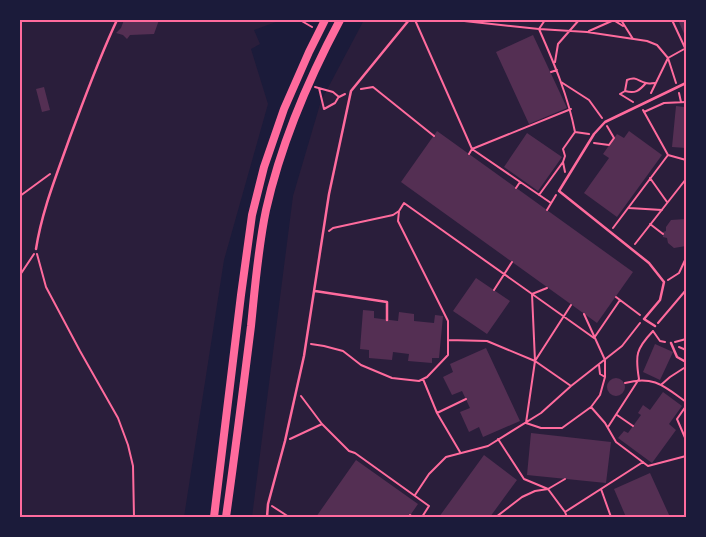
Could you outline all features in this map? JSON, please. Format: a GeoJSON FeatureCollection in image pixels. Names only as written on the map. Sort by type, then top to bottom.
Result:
{"type":"FeatureCollection","features":[{"type":"Feature","properties":{"kind":"main road"},"geometry":{"type":"LineString","coordinates":[[214,517],[240,295],[252,215],[264,167],[284,109],[324,20]]}},
{"type":"Feature","properties":{"kind":"main road"},"geometry":{"type":"LineString","coordinates":[[226,517],[266,210],[279,162],[297,111],[308,84],[340,20]]}},
{"type":"Feature","properties":{"kind":"lane"},"geometry":{"type":"LineString","coordinates":[[36,249],[40,225],[59,168],[100,55],[117,20]]}},
{"type":"Feature","properties":{"kind":"lane"},"geometry":{"type":"LineString","coordinates":[[267,517],[268,504],[285,441],[306,343],[329,194],[351,90],[409,20]]}},
{"type":"Feature","properties":{"kind":"lane"},"geometry":{"type":"LineString","coordinates":[[655,326],[644,319],[660,300],[664,282],[649,263],[559,191],[594,134],[605,122],[686,83]]}},
{"type":"Feature","properties":{"kind":"lane"},"geometry":{"type":"LineString","coordinates":[[314,291],[388,302],[387,320]]}},
{"type":"Feature","properties":{"kind":"lane"},"geometry":{"type":"LineString","coordinates":[[671,343],[677,357],[686,362]]}},
{"type":"Feature","properties":{"kind":"path"},"geometry":{"type":"LineString","coordinates":[[300,20],[318,31]]}},
{"type":"Feature","properties":{"kind":"path"},"geometry":{"type":"LineString","coordinates":[[415,20],[472,149],[551,203]]}},
{"type":"Feature","properties":{"kind":"path"},"geometry":{"type":"LineString","coordinates":[[455,20],[568,32],[586,32],[647,41],[656,45],[668,58],[681,102]]}},
{"type":"Feature","properties":{"kind":"path"},"geometry":{"type":"LineString","coordinates":[[539,29],[545,20]]}},
{"type":"Feature","properties":{"kind":"path"},"geometry":{"type":"LineString","coordinates":[[555,64],[558,44],[579,20]]}},
{"type":"Feature","properties":{"kind":"path"},"geometry":{"type":"LineString","coordinates":[[586,32],[614,20],[623,26],[633,39]]}},
{"type":"Feature","properties":{"kind":"path"},"geometry":{"type":"LineString","coordinates":[[621,20],[623,26]]}},
{"type":"Feature","properties":{"kind":"path"},"geometry":{"type":"LineString","coordinates":[[651,94],[668,58],[686,49],[672,20]]}},
{"type":"Feature","properties":{"kind":"path"},"geometry":{"type":"LineString","coordinates":[[539,29],[555,64],[571,109],[575,132],[563,149],[565,156],[563,162],[539,195]]}},
{"type":"Feature","properties":{"kind":"path"},"geometry":{"type":"LineString","coordinates":[[551,72],[557,70]]}},
{"type":"Feature","properties":{"kind":"path"},"geometry":{"type":"LineString","coordinates":[[655,83],[646,83],[632,78],[627,80],[625,91],[620,94],[640,105],[668,155],[686,160]]}},
{"type":"Feature","properties":{"kind":"path"},"geometry":{"type":"LineString","coordinates":[[561,82],[589,100],[614,138],[609,145],[589,142]]}},
{"type":"Feature","properties":{"kind":"path"},"geometry":{"type":"LineString","coordinates":[[625,91],[632,93],[639,91],[646,83]]}},
{"type":"Feature","properties":{"kind":"path"},"geometry":{"type":"LineString","coordinates":[[308,84],[333,92],[339,97]]}},
{"type":"Feature","properties":{"kind":"path"},"geometry":{"type":"LineString","coordinates":[[319,88],[324,109],[351,90],[373,87],[434,136]]}},
{"type":"Feature","properties":{"kind":"path"},"geometry":{"type":"LineString","coordinates":[[644,112],[664,103],[686,102]]}},
{"type":"Feature","properties":{"kind":"path"},"geometry":{"type":"LineString","coordinates":[[469,154],[472,149],[571,109]]}},
{"type":"Feature","properties":{"kind":"path"},"geometry":{"type":"LineString","coordinates":[[575,132],[594,134]]}},
{"type":"Feature","properties":{"kind":"path"},"geometry":{"type":"LineString","coordinates":[[610,232],[668,155]]}},
{"type":"Feature","properties":{"kind":"path"},"geometry":{"type":"LineString","coordinates":[[20,196],[59,168]]}},
{"type":"Feature","properties":{"kind":"path"},"geometry":{"type":"LineString","coordinates":[[650,178],[668,202]]}},
{"type":"Feature","properties":{"kind":"path"},"geometry":{"type":"LineString","coordinates":[[631,249],[686,179]]}},
{"type":"Feature","properties":{"kind":"path"},"geometry":{"type":"LineString","coordinates":[[516,188],[520,182]]}},
{"type":"Feature","properties":{"kind":"path"},"geometry":{"type":"LineString","coordinates":[[547,210],[559,191]]}},
{"type":"Feature","properties":{"kind":"path"},"geometry":{"type":"LineString","coordinates":[[323,235],[333,228],[393,215],[399,211],[404,203],[594,338]]}},
{"type":"Feature","properties":{"kind":"path"},"geometry":{"type":"LineString","coordinates":[[628,208],[662,210]]}},
{"type":"Feature","properties":{"kind":"path"},"geometry":{"type":"LineString","coordinates":[[306,343],[343,352],[361,365],[392,378],[419,381],[428,377],[448,355],[448,321],[398,221],[399,211]]}},
{"type":"Feature","properties":{"kind":"path"},"geometry":{"type":"LineString","coordinates":[[650,224],[663,234]]}},
{"type":"Feature","properties":{"kind":"path"},"geometry":{"type":"LineString","coordinates":[[20,275],[36,249]]}},
{"type":"Feature","properties":{"kind":"path"},"geometry":{"type":"LineString","coordinates":[[36,249],[46,287],[80,352],[118,418],[128,445],[133,466],[134,517]]}},
{"type":"Feature","properties":{"kind":"path"},"geometry":{"type":"LineString","coordinates":[[664,282],[680,273],[686,258]]}},
{"type":"Feature","properties":{"kind":"path"},"geometry":{"type":"LineString","coordinates":[[494,290],[512,262]]}},
{"type":"Feature","properties":{"kind":"path"},"geometry":{"type":"LineString","coordinates":[[532,294],[548,288]]}},
{"type":"Feature","properties":{"kind":"path"},"geometry":{"type":"LineString","coordinates":[[608,427],[639,379],[636,363],[640,345],[686,290]]}},
{"type":"Feature","properties":{"kind":"path"},"geometry":{"type":"LineString","coordinates":[[526,423],[535,361],[532,294]]}},
{"type":"Feature","properties":{"kind":"path"},"geometry":{"type":"LineString","coordinates":[[415,495],[429,474],[446,457],[488,446],[526,423],[541,413],[571,386],[622,346],[644,319],[616,297]]}},
{"type":"Feature","properties":{"kind":"path"},"geometry":{"type":"LineString","coordinates":[[594,338],[620,300]]}},
{"type":"Feature","properties":{"kind":"path"},"geometry":{"type":"LineString","coordinates":[[535,361],[571,304]]}},
{"type":"Feature","properties":{"kind":"path"},"geometry":{"type":"LineString","coordinates":[[526,423],[541,428],[562,428],[591,407],[600,395],[605,377],[605,360],[584,314]]}},
{"type":"Feature","properties":{"kind":"path"},"geometry":{"type":"LineString","coordinates":[[653,331],[660,341],[671,343],[686,350]]}},
{"type":"Feature","properties":{"kind":"path"},"geometry":{"type":"LineString","coordinates":[[671,343],[686,339]]}},
{"type":"Feature","properties":{"kind":"path"},"geometry":{"type":"LineString","coordinates":[[448,340],[487,342],[535,361],[571,386]]}},
{"type":"Feature","properties":{"kind":"path"},"geometry":{"type":"LineString","coordinates":[[599,365],[600,374],[605,377]]}},
{"type":"Feature","properties":{"kind":"path"},"geometry":{"type":"LineString","coordinates":[[662,384],[686,367]]}},
{"type":"Feature","properties":{"kind":"path"},"geometry":{"type":"LineString","coordinates":[[423,379],[436,413],[460,452]]}},
{"type":"Feature","properties":{"kind":"path"},"geometry":{"type":"LineString","coordinates":[[625,384],[639,379],[662,384],[686,402]]}},
{"type":"Feature","properties":{"kind":"path"},"geometry":{"type":"LineString","coordinates":[[296,390],[322,424],[350,451],[356,453],[430,506],[422,517]]}},
{"type":"Feature","properties":{"kind":"path"},"geometry":{"type":"LineString","coordinates":[[436,413],[466,400]]}},
{"type":"Feature","properties":{"kind":"path"},"geometry":{"type":"LineString","coordinates":[[686,406],[677,419],[686,440]]}},
{"type":"Feature","properties":{"kind":"path"},"geometry":{"type":"LineString","coordinates":[[591,407],[608,427],[616,442],[648,466],[686,456]]}},
{"type":"Feature","properties":{"kind":"path"},"geometry":{"type":"LineString","coordinates":[[617,415],[632,426]]}},
{"type":"Feature","properties":{"kind":"path"},"geometry":{"type":"LineString","coordinates":[[285,441],[322,424]]}},
{"type":"Feature","properties":{"kind":"path"},"geometry":{"type":"LineString","coordinates":[[498,439],[524,479],[548,489],[566,512],[567,517]]}},
{"type":"Feature","properties":{"kind":"path"},"geometry":{"type":"LineString","coordinates":[[566,512],[643,462]]}},
{"type":"Feature","properties":{"kind":"path"},"geometry":{"type":"LineString","coordinates":[[496,517],[522,497],[535,490],[548,489],[565,479]]}},
{"type":"Feature","properties":{"kind":"path"},"geometry":{"type":"LineString","coordinates":[[601,489],[611,517]]}},
{"type":"Feature","properties":{"kind":"path"},"geometry":{"type":"LineString","coordinates":[[268,504],[289,517]]}},
{"type":"Feature","properties":{"kind":"shaded area"},"geometry":{"type":"Polygon","coordinates":[[[20,20],[277,20],[254,30],[260,44],[251,49],[268,104],[224,260],[184,517],[20,517],[20,20]]]}},
{"type":"Feature","properties":{"kind":"shaded area"},"geometry":{"type":"Polygon","coordinates":[[[364,20],[686,20],[686,517],[252,517],[293,196],[321,101],[364,20]]]}},
{"type":"Feature","properties":{"kind":"building"},"geometry":{"type":"Polygon","coordinates":[[[124,20],[159,20],[154,34],[130,35],[127,39],[123,35],[116,33],[121,28],[124,20]]]}},
{"type":"Feature","properties":{"kind":"building"},"geometry":{"type":"Polygon","coordinates":[[[678,20],[686,20],[686,38],[678,20]]]}},
{"type":"Feature","properties":{"kind":"building"},"geometry":{"type":"Polygon","coordinates":[[[533,35],[567,108],[529,124],[496,52],[533,35]]]}},
{"type":"Feature","properties":{"kind":"building"},"geometry":{"type":"Polygon","coordinates":[[[44,87],[50,110],[42,112],[36,89],[44,87]]]}},
{"type":"Feature","properties":{"kind":"building"},"geometry":{"type":"Polygon","coordinates":[[[685,101],[686,148],[672,147],[676,106],[684,107],[685,101]]]}},
{"type":"Feature","properties":{"kind":"building"},"geometry":{"type":"Polygon","coordinates":[[[437,131],[633,272],[597,323],[401,182],[437,131]]]}},
{"type":"Feature","properties":{"kind":"building"},"geometry":{"type":"Polygon","coordinates":[[[629,131],[662,155],[617,217],[584,193],[609,158],[603,154],[617,134],[624,138],[629,131]]]}},
{"type":"Feature","properties":{"kind":"building"},"geometry":{"type":"Polygon","coordinates":[[[527,133],[562,157],[538,191],[504,167],[527,133]]]}},
{"type":"Feature","properties":{"kind":"building"},"geometry":{"type":"Polygon","coordinates":[[[686,219],[686,246],[674,248],[668,243],[667,238],[663,237],[663,232],[666,231],[666,227],[671,220],[686,219]]]}},
{"type":"Feature","properties":{"kind":"building"},"geometry":{"type":"Polygon","coordinates":[[[476,278],[510,301],[487,334],[453,311],[476,278]]]}},
{"type":"Feature","properties":{"kind":"building"},"geometry":{"type":"Polygon","coordinates":[[[363,310],[374,311],[374,318],[398,321],[399,312],[414,314],[414,321],[434,323],[435,315],[443,316],[439,358],[432,358],[432,363],[408,361],[409,354],[393,352],[392,360],[369,358],[369,350],[360,349],[363,310]]]}},
{"type":"Feature","properties":{"kind":"building"},"geometry":{"type":"Polygon","coordinates":[[[655,344],[673,352],[660,380],[643,372],[655,344]]]}},
{"type":"Feature","properties":{"kind":"building"},"geometry":{"type":"Polygon","coordinates":[[[486,348],[520,421],[483,437],[479,427],[469,432],[460,412],[470,408],[462,391],[452,395],[443,377],[453,372],[450,364],[486,348]]]}},
{"type":"Feature","properties":{"kind":"building"},"geometry":{"type":"Polygon","coordinates":[[[616,378],[622,381],[625,387],[622,393],[616,396],[610,393],[607,387],[610,381],[616,378]]]}},
{"type":"Feature","properties":{"kind":"building"},"geometry":{"type":"Polygon","coordinates":[[[663,392],[682,406],[669,424],[676,430],[652,463],[618,438],[624,431],[628,433],[641,415],[638,413],[643,405],[650,410],[663,392]]]}},
{"type":"Feature","properties":{"kind":"building"},"geometry":{"type":"Polygon","coordinates":[[[531,433],[611,442],[606,483],[527,475],[531,433]]]}},
{"type":"Feature","properties":{"kind":"building"},"geometry":{"type":"Polygon","coordinates":[[[484,455],[517,480],[490,517],[439,517],[484,455]]]}},
{"type":"Feature","properties":{"kind":"building"},"geometry":{"type":"Polygon","coordinates":[[[356,460],[418,504],[409,517],[316,517],[356,460]]]}},
{"type":"Feature","properties":{"kind":"building"},"geometry":{"type":"Polygon","coordinates":[[[650,473],[670,517],[626,517],[614,489],[650,473]]]}}]}
